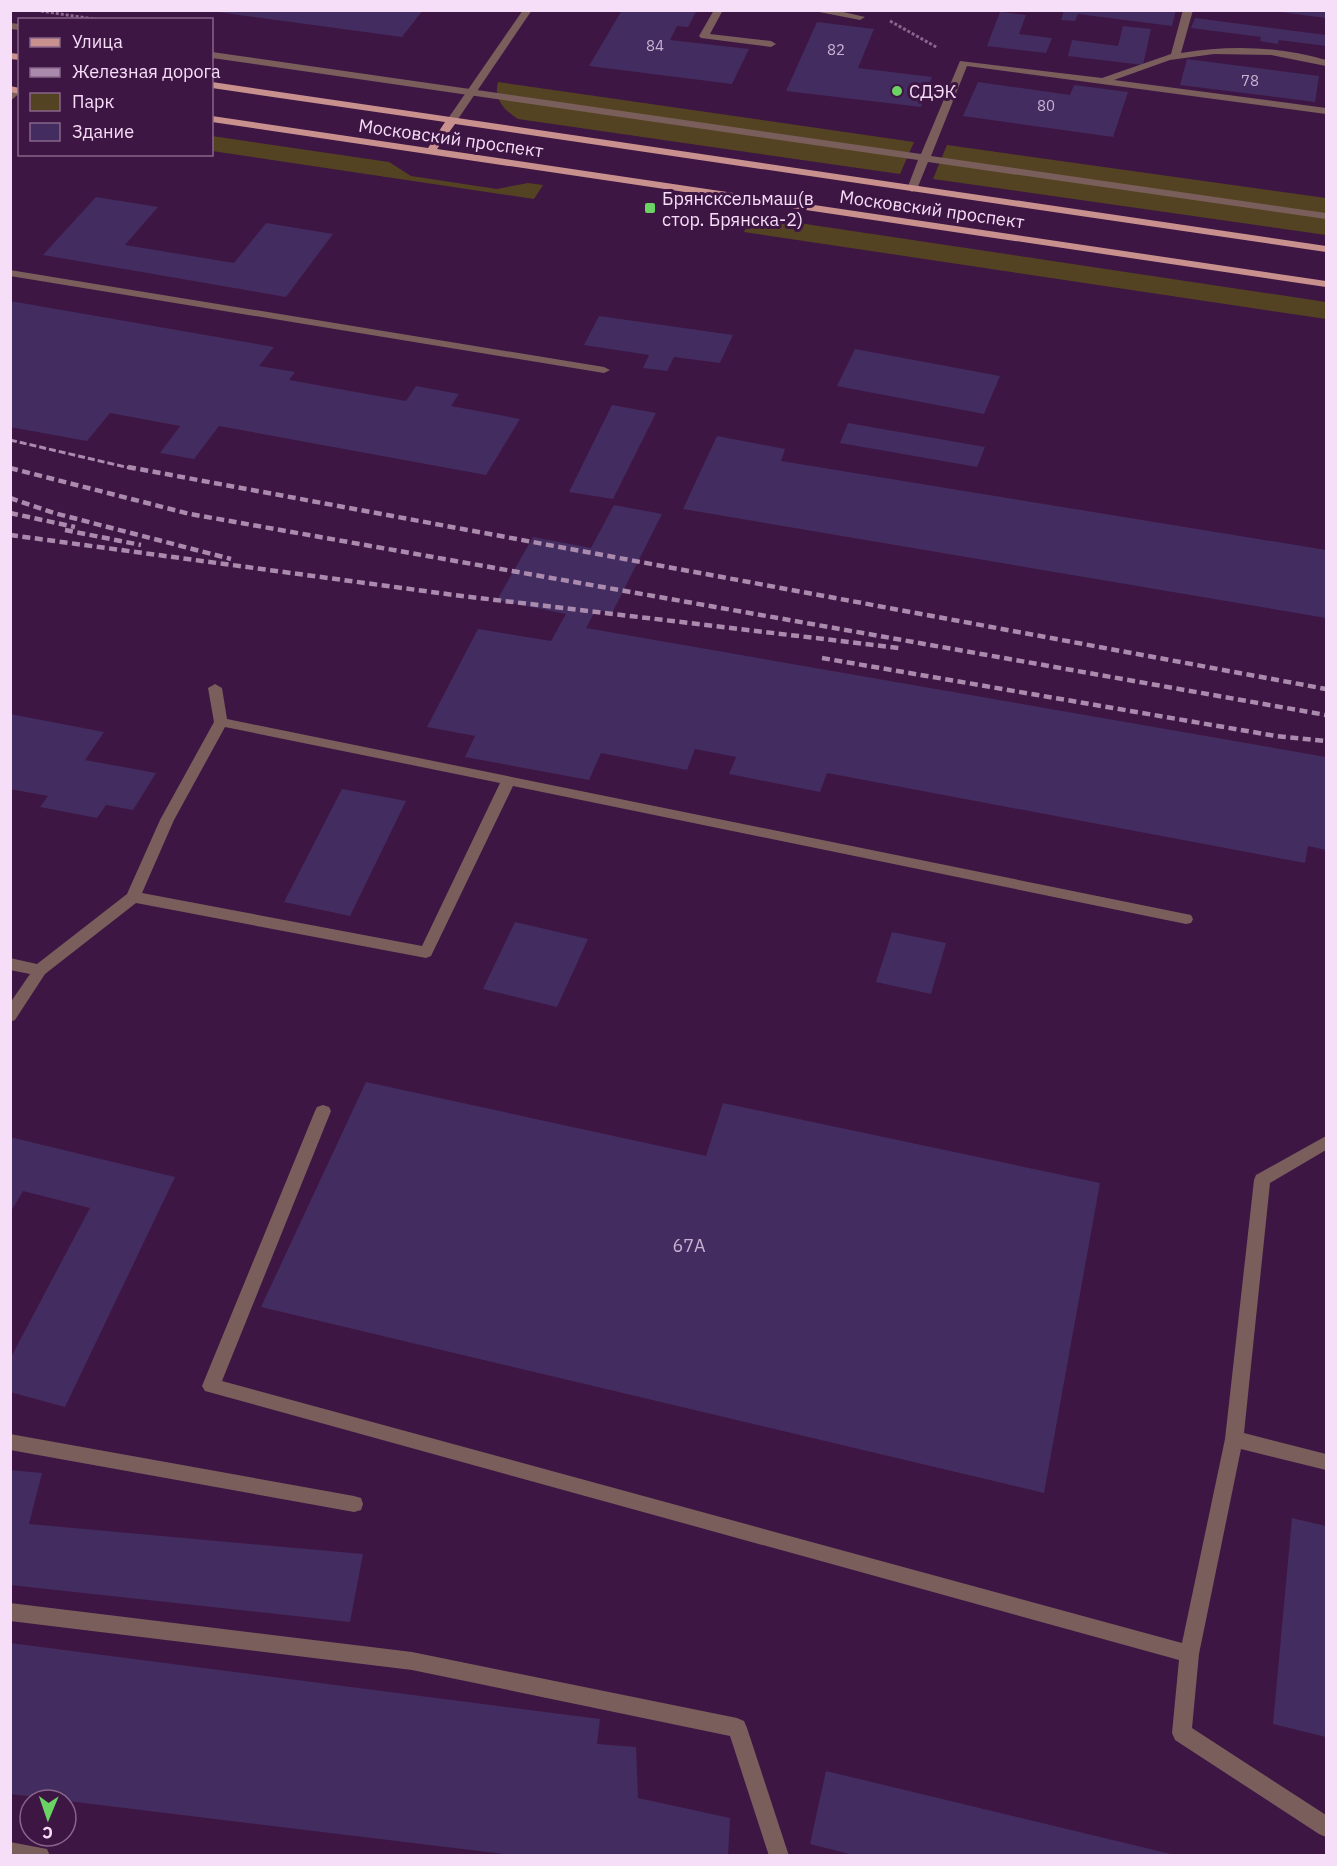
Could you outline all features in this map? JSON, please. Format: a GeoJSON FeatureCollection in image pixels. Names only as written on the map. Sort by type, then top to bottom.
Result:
{"type":"FeatureCollection","features":[{"type":"Feature","properties":{"kind":"main road","name":"Московский проспект"},"geometry":{"type":"LineString","coordinates":[[213,85],[1326,249]]}},
{"type":"Feature","properties":{"kind":"main road","name":"Московский проспект"},"geometry":{"type":"LineString","coordinates":[[213,119],[1326,284]]}},
{"type":"Feature","properties":{"kind":"main road"},"geometry":{"type":"LineString","coordinates":[[429,152],[452,120]]}},
{"type":"Feature","properties":{"kind":"street"},"geometry":{"type":"LineString","coordinates":[[452,120],[528,10]]}},
{"type":"Feature","properties":{"kind":"street"},"geometry":{"type":"LineString","coordinates":[[718,10],[704,36],[771,44]]}},
{"type":"Feature","properties":{"kind":"street"},"geometry":{"type":"LineString","coordinates":[[813,10],[860,17]]}},
{"type":"Feature","properties":{"kind":"street"},"geometry":{"type":"LineString","coordinates":[[1175,56],[1188,10]]}},
{"type":"Feature","properties":{"kind":"street"},"geometry":{"type":"LineString","coordinates":[[1100,81],[1175,56],[1262,51],[1308,57],[1326,63]]}},
{"type":"Feature","properties":{"kind":"street"},"geometry":{"type":"LineString","coordinates":[[213,55],[1326,216]]}},
{"type":"Feature","properties":{"kind":"street"},"geometry":{"type":"LineString","coordinates":[[912,189],[963,63],[1326,111]]}},
{"type":"Feature","properties":{"kind":"street"},"geometry":{"type":"LineString","coordinates":[[10,273],[604,370]]}},
{"type":"Feature","properties":{"kind":"street"},"geometry":{"type":"LineString","coordinates":[[10,1016],[40,970],[133,897],[167,820],[221,722],[215,688]]}},
{"type":"Feature","properties":{"kind":"street"},"geometry":{"type":"LineString","coordinates":[[221,722],[1186,919]]}},
{"type":"Feature","properties":{"kind":"street"},"geometry":{"type":"LineString","coordinates":[[133,897],[426,952],[509,780]]}},
{"type":"Feature","properties":{"kind":"street"},"geometry":{"type":"LineString","coordinates":[[10,964],[40,970]]}},
{"type":"Feature","properties":{"kind":"street"},"geometry":{"type":"LineString","coordinates":[[323,1111],[211,1386],[1189,1654]]}},
{"type":"Feature","properties":{"kind":"street"},"geometry":{"type":"LineString","coordinates":[[1326,1142],[1262,1180],[1234,1439],[1189,1654],[1182,1733],[1326,1827]]}},
{"type":"Feature","properties":{"kind":"street"},"geometry":{"type":"LineString","coordinates":[[1234,1439],[1326,1462]]}},
{"type":"Feature","properties":{"kind":"street"},"geometry":{"type":"LineString","coordinates":[[10,1442],[354,1504]]}},
{"type":"Feature","properties":{"kind":"street"},"geometry":{"type":"LineString","coordinates":[[10,1612],[412,1661],[737,1728],[779,1856]]}},
{"type":"Feature","properties":{"kind":"street"},"geometry":{"type":"LineString","coordinates":[[10,1852],[39,1856]]}},
{"type":"Feature","properties":{"kind":"path"},"geometry":{"type":"LineString","coordinates":[[37,10],[87,18]]}},
{"type":"Feature","properties":{"kind":"path"},"geometry":{"type":"LineString","coordinates":[[860,17],[894,21],[963,63]]}},
{"type":"Feature","properties":{"kind":"green space"},"geometry":{"type":"Polygon","coordinates":[[[498,82],[914,142],[900,174],[518,119],[501,104],[497,94],[498,82]]]}},
{"type":"Feature","properties":{"kind":"green space"},"geometry":{"type":"Polygon","coordinates":[[[213,136],[389,162],[411,176],[497,189],[528,183],[543,185],[534,199],[213,151],[213,136]]]}},
{"type":"Feature","properties":{"kind":"green space"},"geometry":{"type":"Polygon","coordinates":[[[947,145],[1326,198],[1326,235],[933,179],[947,145]]]}},
{"type":"Feature","properties":{"kind":"green space"},"geometry":{"type":"Polygon","coordinates":[[[752,216],[1326,302],[1326,319],[744,232],[752,216]]]}},
{"type":"Feature","properties":{"kind":"building"},"geometry":{"type":"Polygon","coordinates":[[[203,10],[423,10],[402,37],[203,10]]]}},
{"type":"Feature","properties":{"kind":"building"},"geometry":{"type":"Polygon","coordinates":[[[622,10],[697,10],[688,27],[677,26],[670,40],[749,49],[732,84],[589,66],[622,10]]]}},
{"type":"Feature","properties":{"kind":"building"},"geometry":{"type":"Polygon","coordinates":[[[1064,10],[1176,10],[1172,26],[1078,14],[1075,21],[1061,20],[1064,10]]]}},
{"type":"Feature","properties":{"kind":"building"},"geometry":{"type":"Polygon","coordinates":[[[1280,10],[1326,10],[1326,18],[1280,12],[1280,10]]]}},
{"type":"Feature","properties":{"kind":"building"},"geometry":{"type":"Polygon","coordinates":[[[1000,12],[1026,15],[1019,34],[1052,38],[1046,53],[987,46],[1000,12]]]}},
{"type":"Feature","properties":{"kind":"building"},"geometry":{"type":"Polygon","coordinates":[[[1195,18],[1326,35],[1326,46],[1279,40],[1278,44],[1260,41],[1261,37],[1191,28],[1195,18]]]}},
{"type":"Feature","properties":{"kind":"building"},"geometry":{"type":"Polygon","coordinates":[[[817,22],[874,29],[858,68],[932,77],[921,107],[786,91],[817,22]]]}},
{"type":"Feature","properties":{"kind":"building"},"geometry":{"type":"Polygon","coordinates":[[[1123,26],[1151,29],[1143,65],[1068,56],[1072,40],[1118,46],[1123,26]]]}},
{"type":"Feature","properties":{"kind":"building"},"geometry":{"type":"Polygon","coordinates":[[[1187,59],[1319,76],[1315,102],[1180,85],[1187,59]]]}},
{"type":"Feature","properties":{"kind":"building"},"geometry":{"type":"Polygon","coordinates":[[[978,82],[1070,95],[1074,85],[1128,92],[1113,137],[963,116],[978,82]]]}},
{"type":"Feature","properties":{"kind":"building"},"geometry":{"type":"Polygon","coordinates":[[[96,197],[158,207],[125,245],[234,263],[266,223],[333,234],[286,297],[43,255],[96,197]]]}},
{"type":"Feature","properties":{"kind":"building"},"geometry":{"type":"Polygon","coordinates":[[[10,301],[274,347],[259,366],[295,372],[289,380],[406,401],[416,386],[459,394],[451,406],[520,419],[486,475],[219,426],[194,459],[160,453],[180,426],[110,413],[87,441],[10,427],[10,301]]]}},
{"type":"Feature","properties":{"kind":"building"},"geometry":{"type":"Polygon","coordinates":[[[599,316],[733,335],[720,363],[674,357],[667,371],[643,368],[649,355],[584,345],[599,316]]]}},
{"type":"Feature","properties":{"kind":"building"},"geometry":{"type":"Polygon","coordinates":[[[855,349],[1000,376],[984,414],[837,386],[855,349]]]}},
{"type":"Feature","properties":{"kind":"building"},"geometry":{"type":"Polygon","coordinates":[[[612,405],[656,413],[613,499],[569,492],[612,405]]]}},
{"type":"Feature","properties":{"kind":"building"},"geometry":{"type":"Polygon","coordinates":[[[848,423],[985,447],[977,467],[840,443],[848,423]]]}},
{"type":"Feature","properties":{"kind":"building"},"geometry":{"type":"Polygon","coordinates":[[[717,436],[785,449],[781,461],[1326,550],[1326,618],[683,509],[717,436]]]}},
{"type":"Feature","properties":{"kind":"building"},"geometry":{"type":"Polygon","coordinates":[[[614,505],[662,514],[612,613],[596,610],[586,628],[1326,757],[1326,850],[1308,846],[1305,863],[827,773],[820,792],[729,774],[736,757],[695,749],[687,770],[601,753],[589,780],[465,757],[475,736],[427,727],[478,629],[551,641],[566,614],[497,600],[533,537],[591,548],[614,505]]]}},
{"type":"Feature","properties":{"kind":"building"},"geometry":{"type":"Polygon","coordinates":[[[10,714],[104,732],[85,760],[156,773],[133,810],[106,805],[97,818],[40,807],[48,796],[10,789],[10,714]]]}},
{"type":"Feature","properties":{"kind":"building"},"geometry":{"type":"Polygon","coordinates":[[[342,789],[406,801],[350,916],[284,902],[342,789]]]}},
{"type":"Feature","properties":{"kind":"building"},"geometry":{"type":"Polygon","coordinates":[[[515,922],[588,939],[557,1007],[483,989],[515,922]]]}},
{"type":"Feature","properties":{"kind":"building"},"geometry":{"type":"Polygon","coordinates":[[[892,932],[946,943],[931,994],[876,982],[892,932]]]}},
{"type":"Feature","properties":{"kind":"building"},"geometry":{"type":"Polygon","coordinates":[[[366,1082],[706,1156],[723,1103],[1100,1183],[1044,1493],[261,1307],[366,1082]]]}},
{"type":"Feature","properties":{"kind":"building"},"geometry":{"type":"Polygon","coordinates":[[[10,1137],[175,1177],[65,1407],[10,1392],[10,1359],[90,1208],[23,1191],[10,1213],[10,1137]]]}},
{"type":"Feature","properties":{"kind":"building"},"geometry":{"type":"Polygon","coordinates":[[[10,1470],[42,1473],[29,1524],[363,1554],[350,1622],[10,1585],[10,1470]]]}},
{"type":"Feature","properties":{"kind":"building"},"geometry":{"type":"Polygon","coordinates":[[[1292,1518],[1326,1526],[1326,1737],[1273,1724],[1292,1518]]]}},
{"type":"Feature","properties":{"kind":"building"},"geometry":{"type":"Polygon","coordinates":[[[10,1643],[600,1719],[597,1744],[636,1747],[638,1798],[730,1818],[728,1856],[520,1856],[78,1802],[78,1788],[18,1788],[18,1795],[10,1794],[10,1643]]]}},
{"type":"Feature","properties":{"kind":"building"},"geometry":{"type":"Polygon","coordinates":[[[826,1771],[1175,1856],[857,1856],[810,1844],[826,1771]]]}},
{"type":"Feature","properties":{"kind":"railway"},"geometry":{"type":"LineString","coordinates":[[10,440],[134,469]]}},
{"type":"Feature","properties":{"kind":"railway"},"geometry":{"type":"LineString","coordinates":[[128,467],[1326,689]]}},
{"type":"Feature","properties":{"kind":"railway"},"geometry":{"type":"LineString","coordinates":[[13,469],[10,468],[190,514],[1326,715]]}},
{"type":"Feature","properties":{"kind":"railway"},"geometry":{"type":"LineString","coordinates":[[10,498],[54,513],[231,559]]}},
{"type":"Feature","properties":{"kind":"railway"},"geometry":{"type":"LineString","coordinates":[[10,513],[75,527]]}},
{"type":"Feature","properties":{"kind":"railway"},"geometry":{"type":"LineString","coordinates":[[65,530],[141,545]]}},
{"type":"Feature","properties":{"kind":"railway"},"geometry":{"type":"LineString","coordinates":[[10,535],[454,595],[899,648]]}},
{"type":"Feature","properties":{"kind":"railway"},"geometry":{"type":"LineString","coordinates":[[822,658],[1276,736],[1326,741]]}},
{"type":"Feature","properties":{"kind":"place","name":"СДЭК"},"geometry":{"type":"Point","coordinates":[897,91]}},
{"type":"Feature","properties":{"kind":"place","name":"Брянсксельмаш(в стор. Брянска-2)"},"geometry":{"type":"Point","coordinates":[650,208]}}]}
